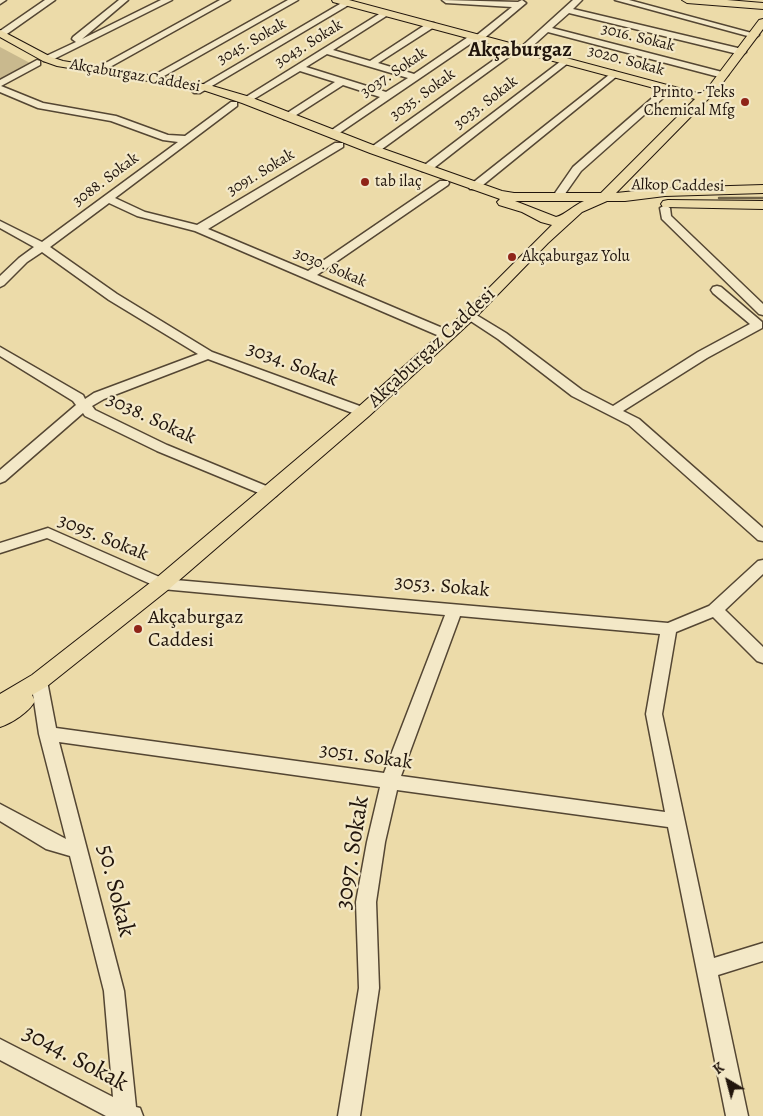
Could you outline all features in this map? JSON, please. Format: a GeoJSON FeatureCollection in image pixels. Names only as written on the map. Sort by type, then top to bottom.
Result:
{"type":"FeatureCollection","features":[{"type":"Feature","properties":{"kind":"main road","name":"3020. Sokak"},"geometry":{"type":"LineString","coordinates":[[337,0],[703,98]]}},
{"type":"Feature","properties":{"kind":"main road"},"geometry":{"type":"LineString","coordinates":[[687,0],[763,6]]}},
{"type":"Feature","properties":{"kind":"main road"},"geometry":{"type":"LineString","coordinates":[[572,214],[605,197],[703,98],[756,35],[763,22]]}},
{"type":"Feature","properties":{"kind":"main road","name":"Akçaburgaz Caddesi"},"geometry":{"type":"LineString","coordinates":[[0,36],[46,60],[154,78],[201,89],[287,117],[474,187],[514,197],[558,196]]}},
{"type":"Feature","properties":{"kind":"main road","name":"Akçaburgaz Caddesi"},"geometry":{"type":"LineString","coordinates":[[46,60],[201,89]]}},
{"type":"Feature","properties":{"kind":"main road","name":"Akçaburgaz Caddesi"},"geometry":{"type":"LineString","coordinates":[[240,102],[339,145],[488,199],[513,204],[537,214],[542,219],[552,222],[572,214]]}},
{"type":"Feature","properties":{"kind":"main road"},"geometry":{"type":"LineString","coordinates":[[657,193],[643,190],[634,184],[634,178],[661,149],[661,140]]}},
{"type":"Feature","properties":{"kind":"main road"},"geometry":{"type":"LineString","coordinates":[[543,240],[542,227],[537,214],[538,209],[548,200],[558,196],[616,185]]}},
{"type":"Feature","properties":{"kind":"main road","name":"Alkop Caddesi"},"geometry":{"type":"LineString","coordinates":[[558,196],[625,197],[657,193],[763,190]]}},
{"type":"Feature","properties":{"kind":"main road"},"geometry":{"type":"LineString","coordinates":[[558,196],[577,202],[579,207],[572,214]]}},
{"type":"Feature","properties":{"kind":"main road","name":"Alkop Caddesi"},"geometry":{"type":"LineString","coordinates":[[592,204],[763,205]]}},
{"type":"Feature","properties":{"kind":"main road","name":"Akçaburgaz Caddesi"},"geometry":{"type":"LineString","coordinates":[[0,704],[40,681],[162,584],[271,493],[469,316],[543,240],[572,214]]}},
{"type":"Feature","properties":{"kind":"main road","name":"Akçaburgaz Caddesi"},"geometry":{"type":"LineString","coordinates":[[0,719],[26,701],[40,681]]}},
{"type":"Feature","properties":{"kind":"street"},"geometry":{"type":"LineString","coordinates":[[0,36],[51,0]]}},
{"type":"Feature","properties":{"kind":"street"},"geometry":{"type":"LineString","coordinates":[[46,60],[124,0]]}},
{"type":"Feature","properties":{"kind":"street"},"geometry":{"type":"LineString","coordinates":[[0,84],[168,0]]}},
{"type":"Feature","properties":{"kind":"street"},"geometry":{"type":"LineString","coordinates":[[98,70],[226,0]]}},
{"type":"Feature","properties":{"kind":"street"},"geometry":{"type":"LineString","coordinates":[[154,78],[294,0]]}},
{"type":"Feature","properties":{"kind":"street"},"geometry":{"type":"LineString","coordinates":[[446,0],[522,3]]}},
{"type":"Feature","properties":{"kind":"street","name":"3035. Sokak"},"geometry":{"type":"LineString","coordinates":[[374,150],[519,49],[546,29],[578,0]]}},
{"type":"Feature","properties":{"kind":"street"},"geometry":{"type":"LineString","coordinates":[[619,0],[756,35]]}},
{"type":"Feature","properties":{"kind":"street","name":"3045. Sokak"},"geometry":{"type":"LineString","coordinates":[[201,89],[348,3]]}},
{"type":"Feature","properties":{"kind":"street","name":"3037. Sokak"},"geometry":{"type":"LineString","coordinates":[[331,134],[476,38],[522,3]]}},
{"type":"Feature","properties":{"kind":"street"},"geometry":{"type":"LineString","coordinates":[[567,10],[742,52]]}},
{"type":"Feature","properties":{"kind":"street","name":"3043. Sokak"},"geometry":{"type":"LineString","coordinates":[[240,102],[300,68],[387,14]]}},
{"type":"Feature","properties":{"kind":"street"},"geometry":{"type":"LineString","coordinates":[[371,64],[431,25]]}},
{"type":"Feature","properties":{"kind":"street","name":"3016. Sokak"},"geometry":{"type":"LineString","coordinates":[[546,29],[723,75]]}},
{"type":"Feature","properties":{"kind":"street"},"geometry":{"type":"LineString","coordinates":[[327,51],[415,78]]}},
{"type":"Feature","properties":{"kind":"street","name":"3033. Sokak"},"geometry":{"type":"LineString","coordinates":[[426,169],[565,61]]}},
{"type":"Feature","properties":{"kind":"street"},"geometry":{"type":"LineString","coordinates":[[300,68],[388,96]]}},
{"type":"Feature","properties":{"kind":"street"},"geometry":{"type":"LineString","coordinates":[[474,187],[614,74]]}},
{"type":"Feature","properties":{"kind":"street"},"geometry":{"type":"LineString","coordinates":[[287,117],[344,81]]}},
{"type":"Feature","properties":{"kind":"street"},"geometry":{"type":"LineString","coordinates":[[0,89],[41,106],[113,118],[166,138],[188,139]]}},
{"type":"Feature","properties":{"kind":"street"},"geometry":{"type":"LineString","coordinates":[[558,196],[577,169],[668,89]]}},
{"type":"Feature","properties":{"kind":"street","name":"3088. Sokak"},"geometry":{"type":"LineString","coordinates":[[0,283],[23,260],[240,102]]}},
{"type":"Feature","properties":{"kind":"street","name":"3091. Sokak"},"geometry":{"type":"LineString","coordinates":[[199,229],[339,145]]}},
{"type":"Feature","properties":{"kind":"street"},"geometry":{"type":"LineString","coordinates":[[308,276],[444,183]]}},
{"type":"Feature","properties":{"kind":"street","name":"3030. Sokak"},"geometry":{"type":"LineString","coordinates":[[108,198],[122,207],[141,214],[199,229],[448,335]]}},
{"type":"Feature","properties":{"kind":"street"},"geometry":{"type":"LineString","coordinates":[[665,208],[666,217],[763,311]]}},
{"type":"Feature","properties":{"kind":"street","name":"3034. Sokak"},"geometry":{"type":"LineString","coordinates":[[0,224],[5,232],[43,247],[113,297],[208,355],[363,412]]}},
{"type":"Feature","properties":{"kind":"street"},"geometry":{"type":"LineString","coordinates":[[5,232],[23,260]]}},
{"type":"Feature","properties":{"kind":"street"},"geometry":{"type":"LineString","coordinates":[[614,411],[694,359],[760,324],[717,290]]}},
{"type":"Feature","properties":{"kind":"street"},"geometry":{"type":"LineString","coordinates":[[469,316],[502,336],[577,393],[634,422],[763,536]]}},
{"type":"Feature","properties":{"kind":"street","name":"3038. Sokak"},"geometry":{"type":"LineString","coordinates":[[0,351],[78,398],[90,413],[162,448],[271,493]]}},
{"type":"Feature","properties":{"kind":"street"},"geometry":{"type":"LineString","coordinates":[[0,478],[84,406],[99,396],[208,355]]}},
{"type":"Feature","properties":{"kind":"street","name":"3095. Sokak"},"geometry":{"type":"LineString","coordinates":[[0,548],[48,533],[162,584]]}},
{"type":"Feature","properties":{"kind":"street"},"geometry":{"type":"LineString","coordinates":[[763,565],[715,610],[763,657]]}},
{"type":"Feature","properties":{"kind":"street","name":"3053. Sokak"},"geometry":{"type":"LineString","coordinates":[[162,584],[669,629],[715,610]]}},
{"type":"Feature","properties":{"kind":"street","name":"3097. Sokak"},"geometry":{"type":"LineString","coordinates":[[349,1116],[369,988],[366,902],[376,842],[390,782],[455,609]]}},
{"type":"Feature","properties":{"kind":"street"},"geometry":{"type":"LineString","coordinates":[[669,629],[654,714],[738,1116]]}},
{"type":"Feature","properties":{"kind":"street","name":"50. Sokak"},"geometry":{"type":"LineString","coordinates":[[40,681],[48,734],[114,991],[128,1116]]}},
{"type":"Feature","properties":{"kind":"street","name":"3051. Sokak"},"geometry":{"type":"LineString","coordinates":[[48,734],[677,821]]}},
{"type":"Feature","properties":{"kind":"street"},"geometry":{"type":"LineString","coordinates":[[0,812],[53,843],[79,851]]}},
{"type":"Feature","properties":{"kind":"street"},"geometry":{"type":"LineString","coordinates":[[708,969],[763,952]]}},
{"type":"Feature","properties":{"kind":"street","name":"3044. Sokak"},"geometry":{"type":"LineString","coordinates":[[0,1048],[128,1116]]}},
{"type":"Feature","properties":{"kind":"shaded area"},"geometry":{"type":"Polygon","coordinates":[[[0,47],[30,63],[29,65],[0,81],[0,47]]]}},
{"type":"Feature","properties":{"kind":"waterway"},"geometry":{"type":"LineString","coordinates":[[719,198],[763,198]]}},
{"type":"Feature","properties":{"kind":"place","name":"Printo - Teks Chemical Mfg"},"geometry":{"type":"Point","coordinates":[745,102]}},
{"type":"Feature","properties":{"kind":"place","name":"tab ilaç"},"geometry":{"type":"Point","coordinates":[365,182]}},
{"type":"Feature","properties":{"kind":"place","name":"Akçaburgaz Yolu"},"geometry":{"type":"Point","coordinates":[512,257]}},
{"type":"Feature","properties":{"kind":"place","name":"Akçaburgaz Caddesi"},"geometry":{"type":"Point","coordinates":[138,629]}},
{"type":"Feature","properties":{"kind":"district","name":"Akçaburgaz"},"geometry":{"type":"Point","coordinates":[520,51]}}]}
